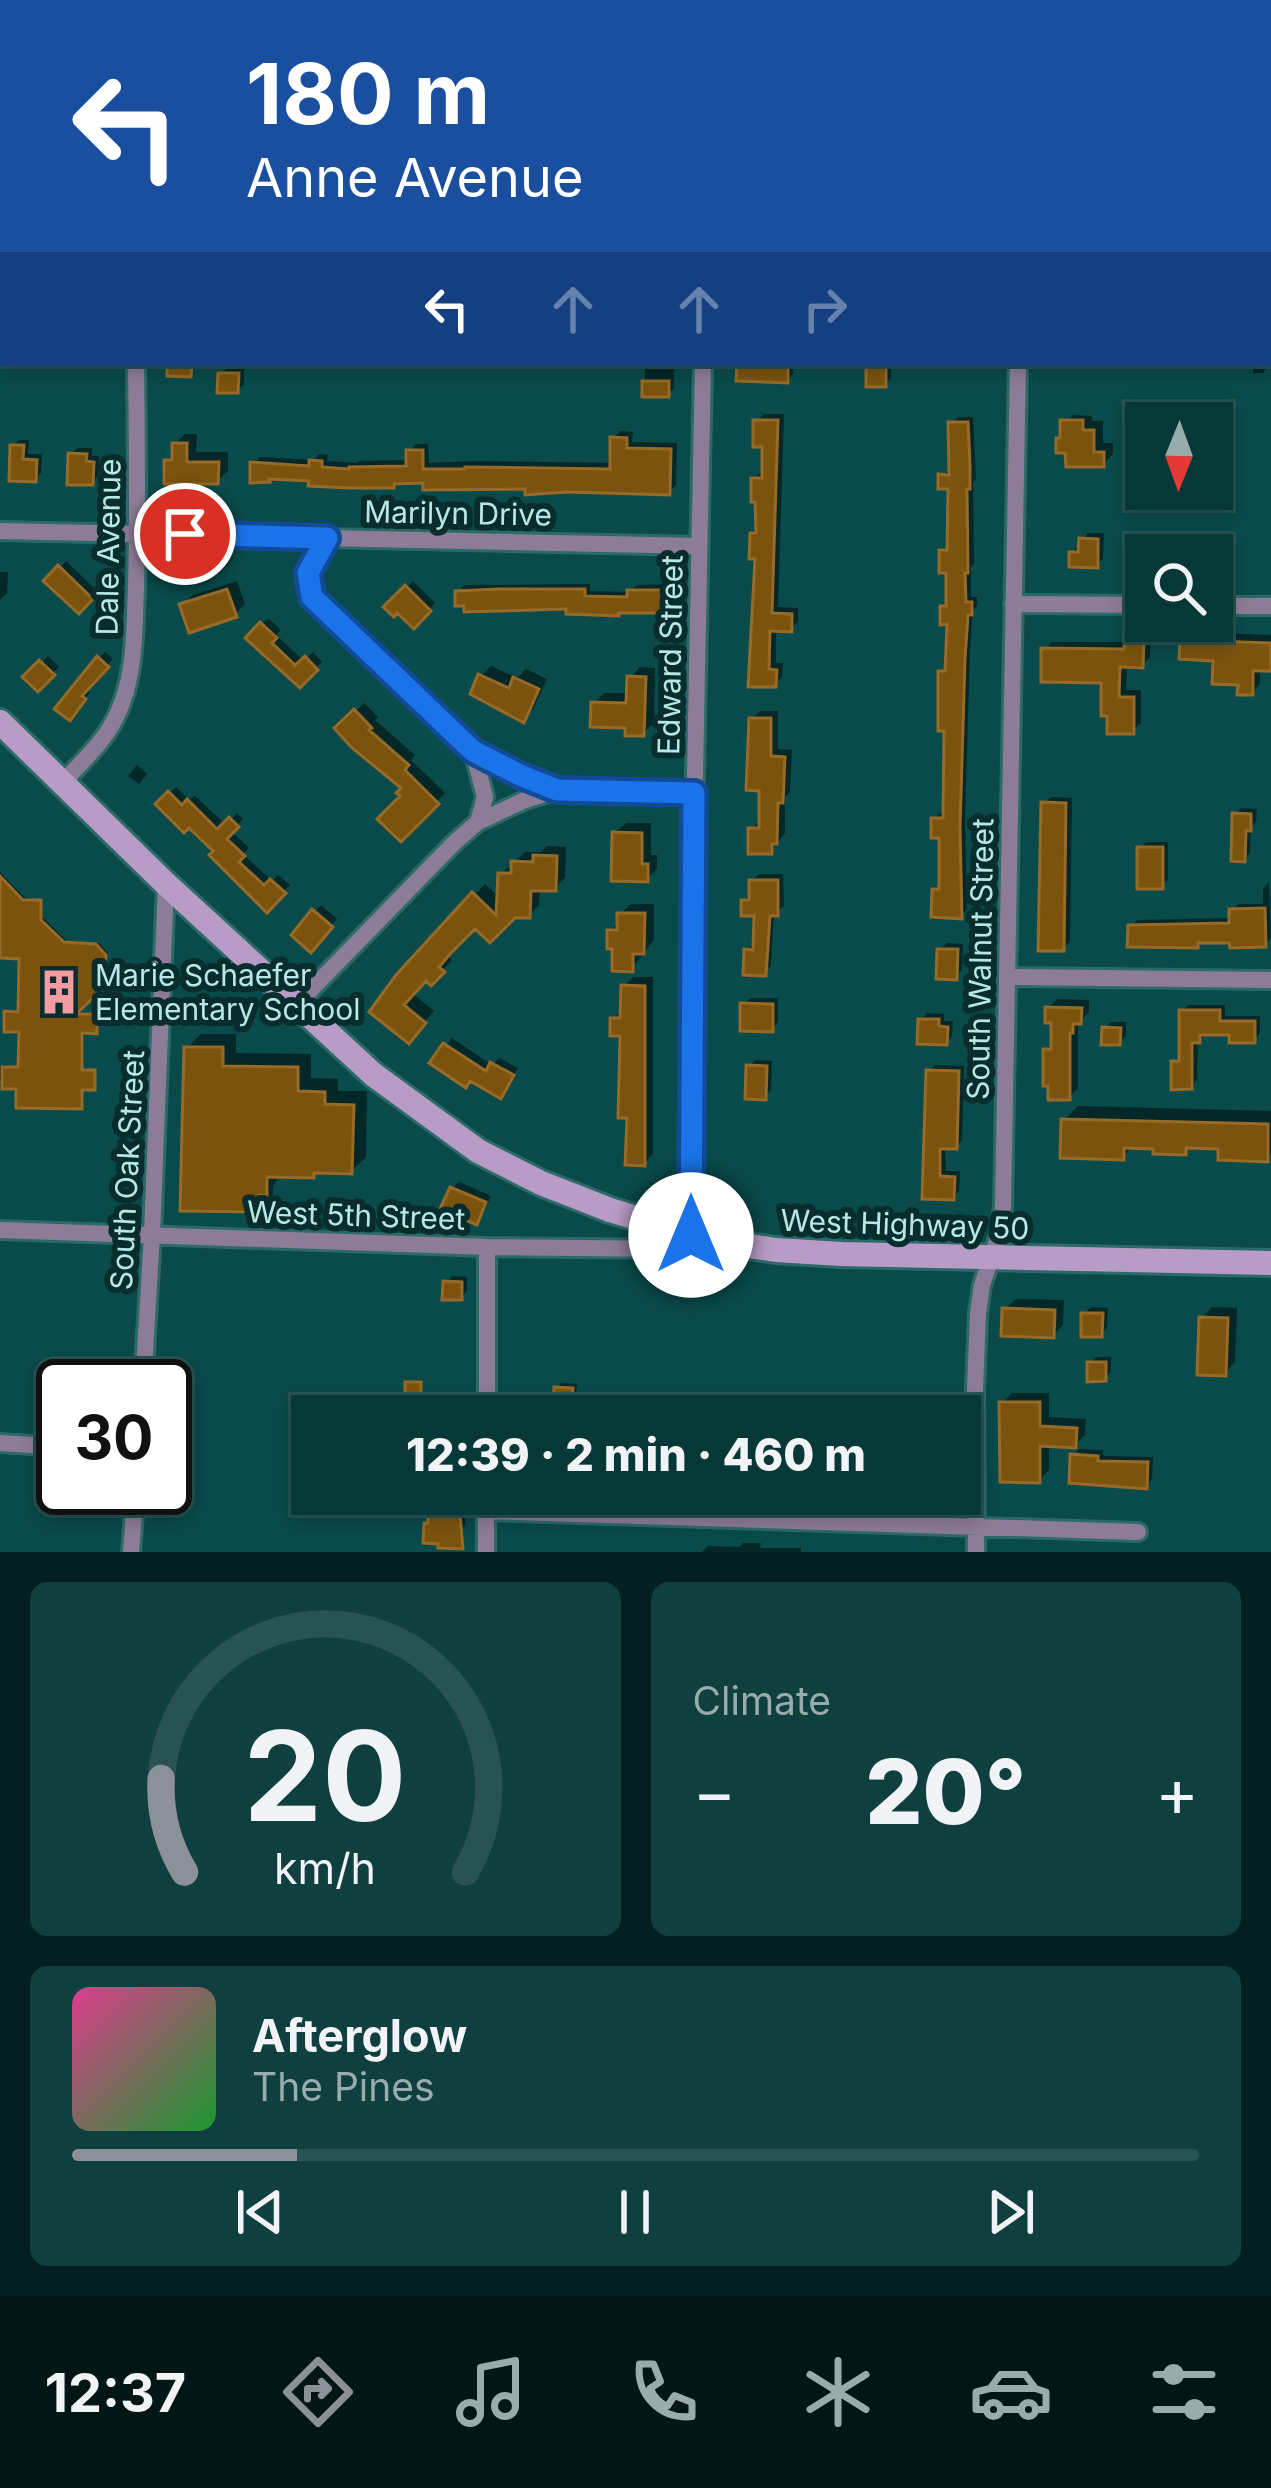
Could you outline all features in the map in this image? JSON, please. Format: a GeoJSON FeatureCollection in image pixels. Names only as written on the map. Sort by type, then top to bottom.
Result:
{"type":"FeatureCollection","features":[{"type":"Feature","properties":{"kind":"main road","name":"West Highway 50"},"geometry":{"type":"LineString","coordinates":[[0,722],[166,884],[374,1075],[478,1151],[542,1183],[700,1238],[797,1252],[1271,1263]]}},
{"type":"Feature","properties":{"kind":"street","name":"Dale Avenue"},"geometry":{"type":"LineString","coordinates":[[63,782],[98,745],[116,718],[128,685],[134,648],[137,533],[136,366]]}},
{"type":"Feature","properties":{"kind":"street","name":"Edward Street"},"geometry":{"type":"LineString","coordinates":[[700,1238],[694,793],[703,366]]}},
{"type":"Feature","properties":{"kind":"street","name":"South Walnut Street"},"geometry":{"type":"LineString","coordinates":[[976,1552],[978,1313],[1003,1206],[1018,366]]}},
{"type":"Feature","properties":{"kind":"street","name":"Marilyn Drive"},"geometry":{"type":"LineString","coordinates":[[0,531],[699,545]]}},
{"type":"Feature","properties":{"kind":"street"},"geometry":{"type":"LineString","coordinates":[[327,538],[308,573],[312,597],[473,751],[557,790]]}},
{"type":"Feature","properties":{"kind":"street"},"geometry":{"type":"LineString","coordinates":[[1013,604],[1125,605]]}},
{"type":"Feature","properties":{"kind":"street"},"geometry":{"type":"LineString","coordinates":[[1233,606],[1271,606]]}},
{"type":"Feature","properties":{"kind":"street"},"geometry":{"type":"LineString","coordinates":[[473,751],[485,797],[478,822]]}},
{"type":"Feature","properties":{"kind":"street"},"geometry":{"type":"LineString","coordinates":[[297,1004],[478,822],[557,790],[694,793]]}},
{"type":"Feature","properties":{"kind":"street","name":"South Oak Street"},"geometry":{"type":"LineString","coordinates":[[144,1359],[166,884]]}},
{"type":"Feature","properties":{"kind":"street"},"geometry":{"type":"LineString","coordinates":[[1007,977],[1271,980]]}},
{"type":"Feature","properties":{"kind":"street","name":"West 5th Street"},"geometry":{"type":"LineString","coordinates":[[0,1230],[672,1250],[700,1238]]}},
{"type":"Feature","properties":{"kind":"street"},"geometry":{"type":"LineString","coordinates":[[487,1246],[487,1395]]}},
{"type":"Feature","properties":{"kind":"street"},"geometry":{"type":"LineString","coordinates":[[0,1443],[36,1445]]}},
{"type":"Feature","properties":{"kind":"street"},"geometry":{"type":"LineString","coordinates":[[130,1552],[133,1515]]}},
{"type":"Feature","properties":{"kind":"street"},"geometry":{"type":"LineString","coordinates":[[486,1515],[486,1552]]}},
{"type":"Feature","properties":{"kind":"street"},"geometry":{"type":"LineString","coordinates":[[731,1515],[1138,1532]]}},
{"type":"Feature","properties":{"kind":"building"},"geometry":{"type":"Polygon","coordinates":[[[167,366],[192,366],[191,377],[167,376],[167,366]]]}},
{"type":"Feature","properties":{"kind":"building"},"geometry":{"type":"Polygon","coordinates":[[[737,366],[788,366],[788,383],[736,381],[737,366]]]}},
{"type":"Feature","properties":{"kind":"building"},"geometry":{"type":"Polygon","coordinates":[[[866,366],[886,366],[886,387],[866,387],[866,366]]]}},
{"type":"Feature","properties":{"kind":"building"},"geometry":{"type":"Polygon","coordinates":[[[218,373],[239,373],[238,393],[217,393],[218,373]]]}},
{"type":"Feature","properties":{"kind":"building"},"geometry":{"type":"Polygon","coordinates":[[[642,381],[669,381],[669,397],[642,397],[642,381]]]}},
{"type":"Feature","properties":{"kind":"building"},"geometry":{"type":"Polygon","coordinates":[[[753,420],[778,420],[772,613],[792,614],[792,632],[770,631],[769,669],[777,670],[776,687],[748,687],[755,559],[749,559],[750,533],[756,533],[751,478],[762,478],[762,447],[753,447],[753,420]]]}},
{"type":"Feature","properties":{"kind":"building"},"geometry":{"type":"Polygon","coordinates":[[[1060,420],[1083,420],[1083,430],[1094,430],[1094,452],[1104,452],[1104,467],[1066,467],[1065,453],[1056,453],[1060,420]]]}},
{"type":"Feature","properties":{"kind":"building"},"geometry":{"type":"Polygon","coordinates":[[[948,422],[968,422],[970,464],[965,573],[966,602],[972,602],[972,615],[968,615],[965,659],[962,919],[931,917],[932,889],[939,889],[939,838],[931,838],[931,818],[943,818],[944,731],[938,731],[938,671],[945,671],[947,624],[940,625],[940,606],[946,606],[946,573],[939,573],[939,550],[947,550],[948,489],[938,489],[938,474],[949,475],[948,422]]]}},
{"type":"Feature","properties":{"kind":"building"},"geometry":{"type":"Polygon","coordinates":[[[610,437],[627,438],[627,448],[671,449],[670,495],[525,495],[525,489],[423,490],[423,483],[350,488],[269,479],[250,483],[250,462],[309,466],[309,460],[322,461],[322,467],[349,469],[406,466],[406,450],[423,450],[423,469],[610,469],[610,437]]]}},
{"type":"Feature","properties":{"kind":"building"},"geometry":{"type":"Polygon","coordinates":[[[172,443],[187,443],[187,462],[219,462],[218,484],[164,484],[164,460],[172,460],[172,443]]]}},
{"type":"Feature","properties":{"kind":"building"},"geometry":{"type":"Polygon","coordinates":[[[10,445],[24,445],[23,459],[37,460],[36,482],[9,481],[10,445]]]}},
{"type":"Feature","properties":{"kind":"building"},"geometry":{"type":"Polygon","coordinates":[[[68,453],[87,454],[86,461],[94,462],[93,485],[67,485],[68,453]]]}},
{"type":"Feature","properties":{"kind":"building"},"geometry":{"type":"Polygon","coordinates":[[[1079,538],[1098,539],[1098,568],[1069,567],[1069,552],[1078,552],[1079,538]]]}},
{"type":"Feature","properties":{"kind":"building"},"geometry":{"type":"Polygon","coordinates":[[[58,565],[93,599],[79,614],[43,581],[58,565]]]}},
{"type":"Feature","properties":{"kind":"building"},"geometry":{"type":"Polygon","coordinates":[[[405,585],[431,611],[414,629],[383,607],[405,585]]]}},
{"type":"Feature","properties":{"kind":"building"},"geometry":{"type":"Polygon","coordinates":[[[227,589],[237,617],[189,633],[179,604],[227,589]]]}},
{"type":"Feature","properties":{"kind":"building"},"geometry":{"type":"Polygon","coordinates":[[[585,589],[585,596],[627,597],[627,590],[672,590],[672,613],[464,612],[464,606],[455,606],[455,591],[585,589]]]}},
{"type":"Feature","properties":{"kind":"building"},"geometry":{"type":"Polygon","coordinates":[[[260,622],[277,638],[272,643],[295,665],[305,656],[318,670],[300,688],[245,638],[260,622]]]}},
{"type":"Feature","properties":{"kind":"building"},"geometry":{"type":"Polygon","coordinates":[[[1125,629],[1125,642],[1144,642],[1143,668],[1120,667],[1119,697],[1134,697],[1134,734],[1107,734],[1107,716],[1101,716],[1101,683],[1041,682],[1041,648],[1124,649],[1125,629]]]}},
{"type":"Feature","properties":{"kind":"building"},"geometry":{"type":"Polygon","coordinates":[[[1180,642],[1271,643],[1271,671],[1253,671],[1253,695],[1237,695],[1238,685],[1212,684],[1213,661],[1179,659],[1180,642]]]}},
{"type":"Feature","properties":{"kind":"building"},"geometry":{"type":"Polygon","coordinates":[[[97,656],[109,667],[82,696],[86,699],[70,721],[54,709],[97,656]]]}},
{"type":"Feature","properties":{"kind":"building"},"geometry":{"type":"Polygon","coordinates":[[[39,660],[55,675],[38,692],[22,677],[39,660]]]}},
{"type":"Feature","properties":{"kind":"building"},"geometry":{"type":"Polygon","coordinates":[[[478,674],[509,688],[513,677],[539,689],[524,723],[470,694],[478,674]]]}},
{"type":"Feature","properties":{"kind":"building"},"geometry":{"type":"Polygon","coordinates":[[[627,676],[646,677],[644,736],[625,736],[625,728],[590,727],[591,702],[626,703],[627,676]]]}},
{"type":"Feature","properties":{"kind":"building"},"geometry":{"type":"Polygon","coordinates":[[[354,709],[372,728],[369,730],[409,765],[405,770],[439,804],[401,842],[377,819],[400,796],[396,793],[401,788],[334,728],[354,709]]]}},
{"type":"Feature","properties":{"kind":"building"},"geometry":{"type":"Polygon","coordinates":[[[749,718],[771,718],[771,756],[785,757],[783,803],[778,803],[777,844],[772,844],[772,854],[748,854],[748,828],[759,828],[759,791],[746,790],[749,718]]]}},
{"type":"Feature","properties":{"kind":"building"},"geometry":{"type":"Polygon","coordinates":[[[168,791],[182,805],[187,799],[217,829],[229,817],[239,827],[227,839],[245,856],[239,862],[264,885],[270,879],[286,893],[267,913],[209,855],[213,851],[189,828],[184,833],[155,804],[168,791]]]}},
{"type":"Feature","properties":{"kind":"building"},"geometry":{"type":"Polygon","coordinates":[[[1041,802],[1066,803],[1064,951],[1038,951],[1041,802]]]}},
{"type":"Feature","properties":{"kind":"building"},"geometry":{"type":"Polygon","coordinates":[[[1232,813],[1251,814],[1245,862],[1231,861],[1232,813]]]}},
{"type":"Feature","properties":{"kind":"building"},"geometry":{"type":"Polygon","coordinates":[[[612,832],[642,833],[642,864],[648,864],[648,882],[611,881],[612,832]]]}},
{"type":"Feature","properties":{"kind":"building"},"geometry":{"type":"Polygon","coordinates":[[[1137,847],[1163,847],[1163,889],[1137,889],[1137,847]]]}},
{"type":"Feature","properties":{"kind":"building"},"geometry":{"type":"Polygon","coordinates":[[[533,855],[557,856],[556,891],[531,891],[530,918],[515,918],[490,943],[475,929],[451,953],[439,967],[445,972],[431,986],[426,981],[404,1005],[426,1023],[409,1044],[369,1012],[396,975],[472,892],[496,915],[498,873],[511,873],[511,861],[533,862],[533,855]]]}},
{"type":"Feature","properties":{"kind":"building","name":"Marie Schaefer Elementary School"},"geometry":{"type":"Polygon","coordinates":[[[0,876],[23,900],[41,900],[41,920],[64,942],[96,944],[106,955],[104,988],[76,1014],[97,1014],[97,1034],[82,1033],[82,1070],[95,1070],[95,1090],[82,1090],[82,1109],[16,1108],[16,1089],[2,1089],[2,1067],[18,1067],[19,1032],[4,1032],[4,1011],[18,1012],[19,959],[0,958],[0,876]]]}},
{"type":"Feature","properties":{"kind":"building"},"geometry":{"type":"Polygon","coordinates":[[[749,880],[778,880],[778,916],[770,916],[766,976],[743,975],[744,949],[753,950],[754,916],[741,916],[741,900],[749,900],[749,880]]]}},
{"type":"Feature","properties":{"kind":"building"},"geometry":{"type":"Polygon","coordinates":[[[1265,908],[1266,947],[1198,943],[1198,948],[1127,947],[1128,925],[1229,923],[1229,909],[1265,908]]]}},
{"type":"Feature","properties":{"kind":"building"},"geometry":{"type":"Polygon","coordinates":[[[312,909],[333,927],[311,953],[291,935],[312,909]]]}},
{"type":"Feature","properties":{"kind":"building"},"geometry":{"type":"Polygon","coordinates":[[[617,913],[645,913],[644,954],[633,954],[633,972],[612,971],[607,930],[617,930],[617,913]]]}},
{"type":"Feature","properties":{"kind":"building"},"geometry":{"type":"Polygon","coordinates":[[[937,949],[958,949],[957,980],[936,979],[937,949]]]}},
{"type":"Feature","properties":{"kind":"building"},"geometry":{"type":"Polygon","coordinates":[[[621,985],[645,986],[645,1166],[625,1165],[627,1118],[618,1118],[620,1036],[610,1036],[610,1018],[620,1018],[621,985]]]}},
{"type":"Feature","properties":{"kind":"building"},"geometry":{"type":"Polygon","coordinates":[[[740,1003],[773,1004],[773,1032],[740,1031],[740,1003]]]}},
{"type":"Feature","properties":{"kind":"building"},"geometry":{"type":"Polygon","coordinates":[[[1045,1007],[1082,1008],[1081,1024],[1073,1024],[1070,1033],[1070,1100],[1048,1100],[1048,1086],[1043,1086],[1043,1049],[1051,1049],[1051,1023],[1045,1023],[1045,1007]]]}},
{"type":"Feature","properties":{"kind":"building"},"geometry":{"type":"Polygon","coordinates":[[[1179,1010],[1220,1010],[1220,1021],[1255,1021],[1255,1043],[1229,1043],[1229,1035],[1200,1035],[1200,1043],[1192,1043],[1192,1089],[1171,1090],[1171,1061],[1179,1061],[1179,1010]]]}},
{"type":"Feature","properties":{"kind":"building"},"geometry":{"type":"Polygon","coordinates":[[[918,1019],[939,1019],[939,1026],[948,1027],[947,1045],[917,1044],[918,1019]]]}},
{"type":"Feature","properties":{"kind":"building"},"geometry":{"type":"Polygon","coordinates":[[[1102,1027],[1121,1028],[1120,1045],[1101,1045],[1102,1027]]]}},
{"type":"Feature","properties":{"kind":"building"},"geometry":{"type":"Polygon","coordinates":[[[443,1043],[486,1071],[490,1062],[514,1075],[501,1099],[470,1081],[466,1088],[429,1063],[443,1043]]]}},
{"type":"Feature","properties":{"kind":"building"},"geometry":{"type":"Polygon","coordinates":[[[184,1047],[223,1047],[223,1066],[298,1067],[298,1091],[325,1092],[325,1104],[354,1105],[352,1174],[267,1177],[267,1196],[260,1195],[260,1212],[180,1211],[184,1047]]]}},
{"type":"Feature","properties":{"kind":"building"},"geometry":{"type":"Polygon","coordinates":[[[746,1065],[767,1066],[766,1100],[745,1099],[746,1065]]]}},
{"type":"Feature","properties":{"kind":"building"},"geometry":{"type":"Polygon","coordinates":[[[926,1070],[959,1071],[957,1149],[940,1149],[940,1176],[955,1177],[954,1200],[922,1199],[926,1070]]]}},
{"type":"Feature","properties":{"kind":"building"},"geometry":{"type":"Polygon","coordinates":[[[1061,1119],[1268,1124],[1268,1162],[1218,1160],[1218,1149],[1186,1148],[1186,1155],[1124,1148],[1124,1160],[1060,1158],[1061,1119]]]}},
{"type":"Feature","properties":{"kind":"building"},"geometry":{"type":"Polygon","coordinates":[[[450,1187],[486,1202],[477,1225],[440,1209],[450,1187]]]}},
{"type":"Feature","properties":{"kind":"building"},"geometry":{"type":"Polygon","coordinates":[[[443,1281],[462,1282],[462,1300],[442,1300],[443,1281]]]}},
{"type":"Feature","properties":{"kind":"building"},"geometry":{"type":"Polygon","coordinates":[[[1002,1308],[1055,1310],[1054,1338],[1001,1336],[1002,1308]]]}},
{"type":"Feature","properties":{"kind":"building"},"geometry":{"type":"Polygon","coordinates":[[[1081,1313],[1103,1313],[1102,1337],[1081,1337],[1081,1313]]]}},
{"type":"Feature","properties":{"kind":"building"},"geometry":{"type":"Polygon","coordinates":[[[1199,1317],[1228,1318],[1226,1376],[1197,1375],[1199,1317]]]}},
{"type":"Feature","properties":{"kind":"building"},"geometry":{"type":"Polygon","coordinates":[[[1087,1362],[1106,1362],[1106,1381],[1087,1382],[1087,1362]]]}},
{"type":"Feature","properties":{"kind":"building"},"geometry":{"type":"Polygon","coordinates":[[[405,1382],[421,1382],[421,1395],[405,1395],[405,1382]]]}},
{"type":"Feature","properties":{"kind":"building"},"geometry":{"type":"Polygon","coordinates":[[[554,1387],[573,1388],[573,1395],[554,1395],[554,1387]]]}},
{"type":"Feature","properties":{"kind":"building"},"geometry":{"type":"Polygon","coordinates":[[[999,1402],[1040,1402],[1040,1426],[1077,1428],[1076,1448],[1040,1446],[1040,1483],[1000,1482],[999,1402]]]}},
{"type":"Feature","properties":{"kind":"building"},"geometry":{"type":"Polygon","coordinates":[[[1070,1454],[1098,1456],[1098,1461],[1148,1462],[1147,1489],[1069,1483],[1070,1454]]]}},
{"type":"Feature","properties":{"kind":"building"},"geometry":{"type":"Polygon","coordinates":[[[428,1515],[460,1515],[463,1549],[423,1543],[424,1523],[428,1515]]]}},
{"type":"Feature","properties":{"kind":"place","name":"Marie Schaefer Elementary School"},"geometry":{"type":"Point","coordinates":[59,992]}},
{"type":"Feature","properties":{"kind":"route"},"geometry":{"type":"LineString","coordinates":[[185,534],[327,538],[308,573],[312,597],[473,751],[522,776],[557,790],[694,793],[691,1235]]}}]}
